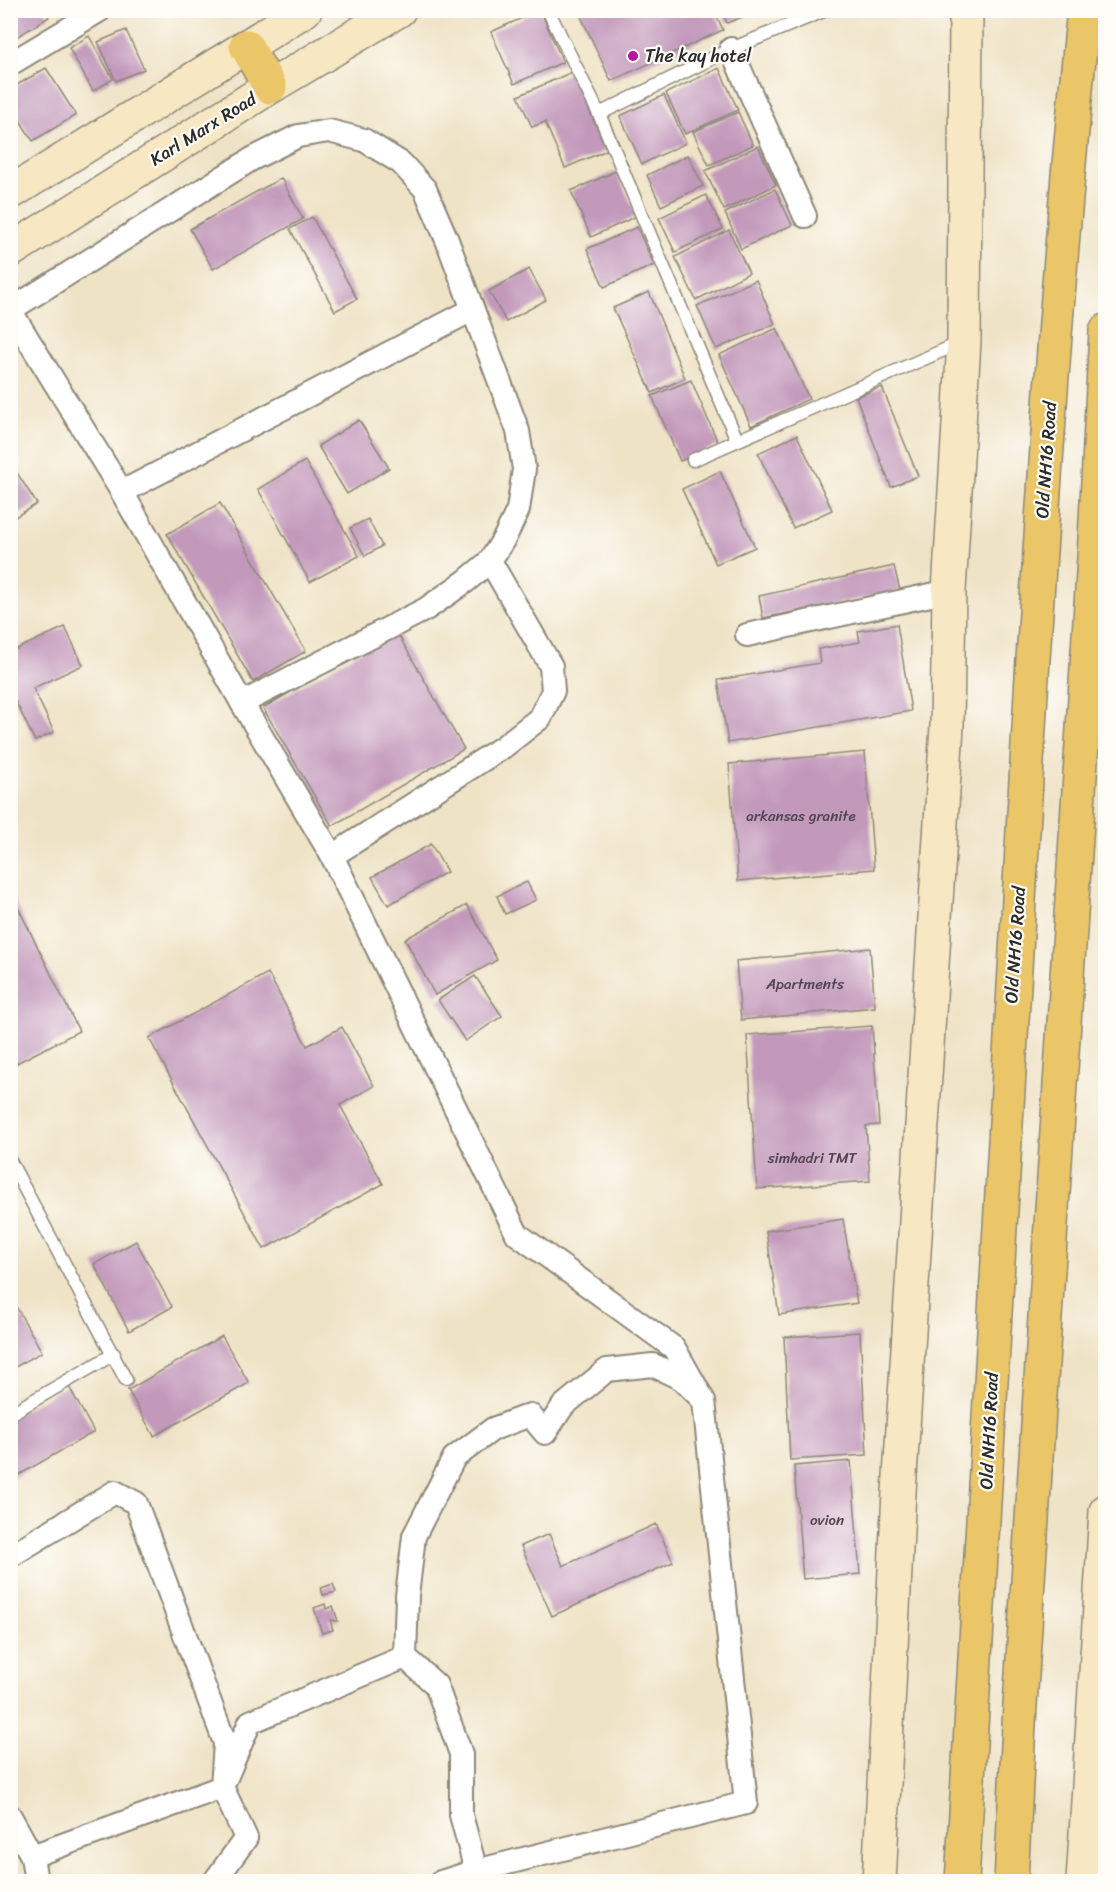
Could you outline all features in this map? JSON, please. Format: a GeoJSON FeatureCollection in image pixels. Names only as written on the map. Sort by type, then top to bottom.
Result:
{"type":"FeatureCollection","features":[{"type":"Feature","properties":{"kind":"main road","name":"Old NH16 Road"},"geometry":{"type":"LineString","coordinates":[[962,1881],[984,1548],[1012,989],[1052,356],[1084,10]]}},
{"type":"Feature","properties":{"kind":"main road"},"geometry":{"type":"LineString","coordinates":[[246,46],[270,87]]}},
{"type":"Feature","properties":{"kind":"main road"},"geometry":{"type":"LineString","coordinates":[[1011,1881],[1020,1705],[1094,558],[1106,331]]}},
{"type":"Feature","properties":{"kind":"street"},"geometry":{"type":"LineString","coordinates":[[10,64],[100,10]]}},
{"type":"Feature","properties":{"kind":"street"},"geometry":{"type":"LineString","coordinates":[[10,193],[304,10]]}},
{"type":"Feature","properties":{"kind":"street","name":"Karl Marx Road"},"geometry":{"type":"LineString","coordinates":[[10,251],[270,87],[399,10]]}},
{"type":"Feature","properties":{"kind":"street"},"geometry":{"type":"LineString","coordinates":[[879,1881],[898,1492],[947,726],[949,591],[964,341],[966,10]]}},
{"type":"Feature","properties":{"kind":"street"},"geometry":{"type":"LineString","coordinates":[[731,49],[806,216]]}},
{"type":"Feature","properties":{"kind":"street"},"geometry":{"type":"LineString","coordinates":[[242,703],[426,609],[490,561],[518,510],[524,469],[518,431],[447,240],[425,189],[401,163],[364,140],[329,131],[298,136],[252,159],[10,310],[122,492],[242,703],[332,856],[516,1234],[674,1348],[704,1401],[746,1803],[441,1881]]}},
{"type":"Feature","properties":{"kind":"street"},"geometry":{"type":"LineString","coordinates":[[122,492],[472,310]]}},
{"type":"Feature","properties":{"kind":"street"},"geometry":{"type":"LineString","coordinates":[[332,856],[504,747],[540,718],[553,691],[551,666],[490,561]]}},
{"type":"Feature","properties":{"kind":"street"},"geometry":{"type":"LineString","coordinates":[[747,635],[949,591]]}},
{"type":"Feature","properties":{"kind":"street"},"geometry":{"type":"LineString","coordinates":[[476,1871],[461,1815],[461,1754],[436,1685],[405,1657],[407,1596],[414,1536],[454,1458],[493,1429],[530,1415],[544,1433],[563,1406],[607,1370],[653,1365],[682,1379],[704,1401]]}},
{"type":"Feature","properties":{"kind":"street"},"geometry":{"type":"LineString","coordinates":[[10,1556],[116,1492],[136,1503],[225,1743],[222,1787],[246,1838],[214,1881]]}},
{"type":"Feature","properties":{"kind":"street"},"geometry":{"type":"LineString","coordinates":[[1083,1881],[1097,1754],[1106,1511]]}},
{"type":"Feature","properties":{"kind":"street"},"geometry":{"type":"LineString","coordinates":[[32,1856],[222,1787],[250,1722],[405,1657]]}},
{"type":"Feature","properties":{"kind":"street"},"geometry":{"type":"LineString","coordinates":[[10,1816],[32,1856],[36,1881]]}},
{"type":"Feature","properties":{"kind":"lane"},"geometry":{"type":"LineString","coordinates":[[548,10],[599,114],[737,440]]}},
{"type":"Feature","properties":{"kind":"lane"},"geometry":{"type":"LineString","coordinates":[[599,114],[731,49],[826,10]]}},
{"type":"Feature","properties":{"kind":"lane"},"geometry":{"type":"LineString","coordinates":[[693,460],[964,341]]}},
{"type":"Feature","properties":{"kind":"lane"},"geometry":{"type":"LineString","coordinates":[[10,1161],[126,1380]]}},
{"type":"Feature","properties":{"kind":"lane"},"geometry":{"type":"LineString","coordinates":[[10,1414],[114,1354]]}},
{"type":"Feature","properties":{"kind":"building"},"geometry":{"type":"Polygon","coordinates":[[[10,10],[45,10],[49,17],[12,40],[10,10]]]}},
{"type":"Feature","properties":{"kind":"building"},"geometry":{"type":"Polygon","coordinates":[[[540,10],[563,62],[514,84],[491,32],[540,10]]]}},
{"type":"Feature","properties":{"kind":"building","name":"The kay hotel"},"geometry":{"type":"Polygon","coordinates":[[[578,10],[714,10],[723,30],[611,81],[578,10]]]}},
{"type":"Feature","properties":{"kind":"building"},"geometry":{"type":"Polygon","coordinates":[[[721,10],[758,10],[758,11],[727,23],[721,10]]]}},
{"type":"Feature","properties":{"kind":"building"},"geometry":{"type":"Polygon","coordinates":[[[126,30],[144,69],[116,81],[98,42],[126,30]]]}},
{"type":"Feature","properties":{"kind":"building"},"geometry":{"type":"Polygon","coordinates":[[[89,36],[113,79],[93,91],[69,48],[89,36]]]}},
{"type":"Feature","properties":{"kind":"building"},"geometry":{"type":"Polygon","coordinates":[[[46,68],[76,115],[33,141],[10,105],[10,89],[46,68]]]}},
{"type":"Feature","properties":{"kind":"building"},"geometry":{"type":"Polygon","coordinates":[[[719,68],[738,110],[685,134],[666,93],[719,68]]]}},
{"type":"Feature","properties":{"kind":"building"},"geometry":{"type":"Polygon","coordinates":[[[572,72],[607,150],[565,168],[545,122],[532,127],[518,96],[572,72]]]}},
{"type":"Feature","properties":{"kind":"building"},"geometry":{"type":"Polygon","coordinates":[[[664,95],[686,143],[642,164],[620,116],[664,95]]]}},
{"type":"Feature","properties":{"kind":"building"},"geometry":{"type":"Polygon","coordinates":[[[738,112],[753,145],[709,165],[693,132],[738,112]]]}},
{"type":"Feature","properties":{"kind":"building"},"geometry":{"type":"Polygon","coordinates":[[[758,146],[776,185],[724,210],[705,171],[758,146]]]}},
{"type":"Feature","properties":{"kind":"building"},"geometry":{"type":"Polygon","coordinates":[[[688,155],[703,186],[661,206],[647,175],[688,155]]]}},
{"type":"Feature","properties":{"kind":"building"},"geometry":{"type":"Polygon","coordinates":[[[616,171],[637,216],[591,237],[571,191],[616,171]]]}},
{"type":"Feature","properties":{"kind":"building"},"geometry":{"type":"Polygon","coordinates":[[[281,178],[303,219],[213,269],[190,229],[281,178]]]}},
{"type":"Feature","properties":{"kind":"building"},"geometry":{"type":"Polygon","coordinates":[[[775,189],[792,225],[741,249],[725,213],[775,189]]]}},
{"type":"Feature","properties":{"kind":"building"},"geometry":{"type":"Polygon","coordinates":[[[706,195],[723,229],[675,252],[659,218],[706,195]]]}},
{"type":"Feature","properties":{"kind":"building"},"geometry":{"type":"Polygon","coordinates":[[[312,217],[357,299],[335,311],[290,229],[312,217]]]}},
{"type":"Feature","properties":{"kind":"building"},"geometry":{"type":"Polygon","coordinates":[[[637,227],[654,265],[604,287],[587,249],[637,227]]]}},
{"type":"Feature","properties":{"kind":"building"},"geometry":{"type":"Polygon","coordinates":[[[729,230],[749,273],[696,300],[675,257],[729,230]]]}},
{"type":"Feature","properties":{"kind":"building"},"geometry":{"type":"Polygon","coordinates":[[[529,269],[546,300],[506,322],[489,291],[529,269]]]}},
{"type":"Feature","properties":{"kind":"building"},"geometry":{"type":"Polygon","coordinates":[[[756,280],[775,324],[716,349],[697,306],[756,280]]]}},
{"type":"Feature","properties":{"kind":"building"},"geometry":{"type":"Polygon","coordinates":[[[649,292],[685,378],[652,393],[613,308],[649,292]]]}},
{"type":"Feature","properties":{"kind":"building"},"geometry":{"type":"Polygon","coordinates":[[[777,328],[809,399],[751,426],[719,355],[777,328]]]}},
{"type":"Feature","properties":{"kind":"building"},"geometry":{"type":"Polygon","coordinates":[[[691,380],[719,445],[680,461],[652,396],[691,380]]]}},
{"type":"Feature","properties":{"kind":"building"},"geometry":{"type":"Polygon","coordinates":[[[882,387],[918,476],[891,487],[856,397],[882,387]]]}},
{"type":"Feature","properties":{"kind":"building"},"geometry":{"type":"Polygon","coordinates":[[[359,420],[389,468],[347,494],[318,446],[359,420]]]}},
{"type":"Feature","properties":{"kind":"building"},"geometry":{"type":"Polygon","coordinates":[[[797,435],[832,510],[793,528],[758,453],[797,435]]]}},
{"type":"Feature","properties":{"kind":"building"},"geometry":{"type":"Polygon","coordinates":[[[305,461],[359,556],[310,582],[258,489],[305,461]]]}},
{"type":"Feature","properties":{"kind":"building"},"geometry":{"type":"Polygon","coordinates":[[[10,462],[37,504],[10,520],[10,462]]]}},
{"type":"Feature","properties":{"kind":"building"},"geometry":{"type":"Polygon","coordinates":[[[720,471],[755,547],[716,564],[682,489],[720,471]]]}},
{"type":"Feature","properties":{"kind":"building"},"geometry":{"type":"Polygon","coordinates":[[[220,503],[306,651],[253,682],[167,534],[220,503]]]}},
{"type":"Feature","properties":{"kind":"building"},"geometry":{"type":"Polygon","coordinates":[[[368,519],[382,546],[365,556],[350,528],[368,519]]]}},
{"type":"Feature","properties":{"kind":"building"},"geometry":{"type":"Polygon","coordinates":[[[894,566],[900,591],[763,618],[759,596],[894,566]]]}},
{"type":"Feature","properties":{"kind":"building"},"geometry":{"type":"Polygon","coordinates":[[[897,624],[911,711],[728,743],[718,680],[820,663],[818,649],[860,642],[858,631],[897,624]]]}},
{"type":"Feature","properties":{"kind":"building"},"geometry":{"type":"Polygon","coordinates":[[[65,627],[83,665],[33,688],[54,732],[35,741],[10,690],[10,652],[65,627]]]}},
{"type":"Feature","properties":{"kind":"building"},"geometry":{"type":"Polygon","coordinates":[[[396,631],[464,749],[332,826],[263,708],[396,631]]]}},
{"type":"Feature","properties":{"kind":"building"},"geometry":{"type":"Polygon","coordinates":[[[865,752],[874,869],[738,881],[729,764],[865,752]]]}},
{"type":"Feature","properties":{"kind":"building"},"geometry":{"type":"Polygon","coordinates":[[[431,844],[447,872],[388,905],[372,877],[431,844]]]}},
{"type":"Feature","properties":{"kind":"building"},"geometry":{"type":"Polygon","coordinates":[[[527,882],[536,900],[505,914],[497,896],[527,882]]]}},
{"type":"Feature","properties":{"kind":"building"},"geometry":{"type":"Polygon","coordinates":[[[10,891],[79,1031],[13,1065],[10,1060],[10,891]]]}},
{"type":"Feature","properties":{"kind":"building"},"geometry":{"type":"Polygon","coordinates":[[[467,905],[497,960],[435,995],[405,939],[467,905]]]}},
{"type":"Feature","properties":{"kind":"building"},"geometry":{"type":"Polygon","coordinates":[[[870,948],[875,1007],[741,1020],[736,961],[870,948]]]}},
{"type":"Feature","properties":{"kind":"building"},"geometry":{"type":"Polygon","coordinates":[[[268,973],[307,1046],[342,1027],[374,1086],[340,1105],[383,1184],[264,1249],[149,1038],[268,973]]]}},
{"type":"Feature","properties":{"kind":"building"},"geometry":{"type":"Polygon","coordinates":[[[475,976],[502,1016],[465,1041],[438,1000],[475,976]]]}},
{"type":"Feature","properties":{"kind":"building"},"geometry":{"type":"Polygon","coordinates":[[[872,1026],[879,1125],[866,1126],[870,1181],[757,1189],[747,1035],[872,1026]]]}},
{"type":"Feature","properties":{"kind":"building"},"geometry":{"type":"Polygon","coordinates":[[[843,1219],[857,1303],[779,1315],[766,1231],[843,1219]]]}},
{"type":"Feature","properties":{"kind":"building"},"geometry":{"type":"Polygon","coordinates":[[[136,1241],[172,1307],[129,1331],[94,1264],[136,1241]]]}},
{"type":"Feature","properties":{"kind":"building"},"geometry":{"type":"Polygon","coordinates":[[[10,1296],[42,1352],[10,1370],[10,1296]]]}},
{"type":"Feature","properties":{"kind":"building"},"geometry":{"type":"Polygon","coordinates":[[[860,1332],[867,1455],[790,1460],[784,1337],[860,1332]]]}},
{"type":"Feature","properties":{"kind":"building"},"geometry":{"type":"Polygon","coordinates":[[[222,1336],[249,1383],[154,1436],[128,1390],[222,1336]]]}},
{"type":"Feature","properties":{"kind":"building"},"geometry":{"type":"Polygon","coordinates":[[[68,1385],[94,1432],[10,1480],[10,1418],[68,1385]]]}},
{"type":"Feature","properties":{"kind":"building"},"geometry":{"type":"Polygon","coordinates":[[[851,1461],[860,1574],[803,1579],[794,1466],[851,1461]]]}},
{"type":"Feature","properties":{"kind":"building"},"geometry":{"type":"Polygon","coordinates":[[[656,1524],[673,1562],[552,1616],[521,1546],[549,1534],[563,1566],[656,1524]]]}},
{"type":"Feature","properties":{"kind":"building"},"geometry":{"type":"Polygon","coordinates":[[[333,1584],[336,1592],[323,1595],[321,1588],[333,1584]]]}},
{"type":"Feature","properties":{"kind":"building"},"geometry":{"type":"Polygon","coordinates":[[[325,1604],[326,1609],[333,1606],[338,1621],[330,1620],[333,1630],[322,1633],[314,1608],[325,1604]]]}},
{"type":"Feature","properties":{"kind":"place","name":"The kay hotel"},"geometry":{"type":"Point","coordinates":[633,56]}}]}
